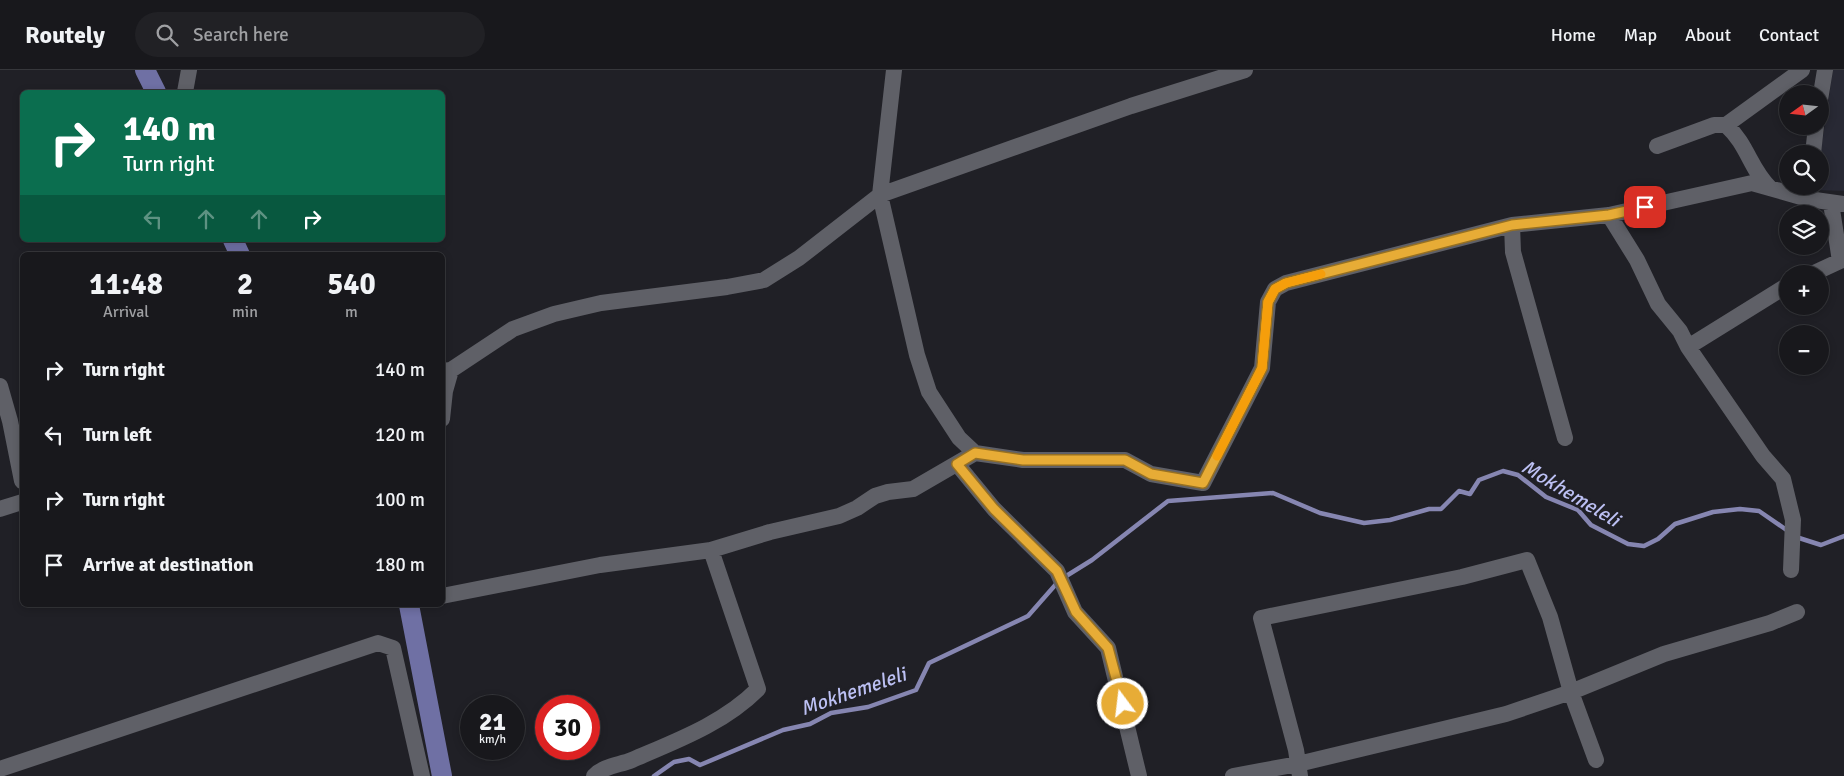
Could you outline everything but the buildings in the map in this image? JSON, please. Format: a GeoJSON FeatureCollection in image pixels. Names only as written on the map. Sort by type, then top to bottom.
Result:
{"type":"FeatureCollection","features":[{"type":"Feature","properties":{"kind":"main road"},"geometry":{"type":"LineString","coordinates":[[145,70],[155,90]]}},
{"type":"Feature","properties":{"kind":"main road"},"geometry":{"type":"LineString","coordinates":[[409,607],[442,776]]}},
{"type":"Feature","properties":{"kind":"street"},"geometry":{"type":"LineString","coordinates":[[185,90],[189,70]]}},
{"type":"Feature","properties":{"kind":"street"},"geometry":{"type":"LineString","coordinates":[[894,70],[880,195],[916,355],[929,392],[949,424],[975,453]]}},
{"type":"Feature","properties":{"kind":"street"},"geometry":{"type":"LineString","coordinates":[[445,391],[447,370],[513,329],[554,314],[601,303],[764,280],[799,258],[880,195],[1131,106],[1245,70]]}},
{"type":"Feature","properties":{"kind":"street"},"geometry":{"type":"LineString","coordinates":[[1657,146],[1714,125],[1726,125],[1802,70]]}},
{"type":"Feature","properties":{"kind":"street"},"geometry":{"type":"LineString","coordinates":[[1822,85],[1825,70]]}},
{"type":"Feature","properties":{"kind":"street"},"geometry":{"type":"LineString","coordinates":[[1726,125],[1742,141],[1759,175],[1770,188]]}},
{"type":"Feature","properties":{"kind":"street"},"geometry":{"type":"LineString","coordinates":[[445,595],[600,565],[711,550],[770,532],[839,516],[857,508],[875,496],[888,492],[913,489],[975,453],[1023,460],[1125,460],[1151,474],[1203,483],[1262,368],[1268,302],[1275,289],[1286,283],[1512,225],[1609,215],[1752,183],[1779,189]]}},
{"type":"Feature","properties":{"kind":"street"},"geometry":{"type":"LineString","coordinates":[[1816,195],[1837,203],[1842,263],[1829,268]]}},
{"type":"Feature","properties":{"kind":"street"},"geometry":{"type":"LineString","coordinates":[[1609,215],[1637,260],[1658,304],[1680,332],[1742,427],[1783,479],[1793,520],[1791,570]]}},
{"type":"Feature","properties":{"kind":"street"},"geometry":{"type":"LineString","coordinates":[[1512,225],[1513,252],[1565,438]]}},
{"type":"Feature","properties":{"kind":"street"},"geometry":{"type":"LineString","coordinates":[[1688,347],[1779,291]]}},
{"type":"Feature","properties":{"kind":"street"},"geometry":{"type":"LineString","coordinates":[[0,386],[10,421],[20,471]]}},
{"type":"Feature","properties":{"kind":"street"},"geometry":{"type":"LineString","coordinates":[[957,464],[994,509],[1057,571],[1076,612],[1108,648],[1139,776]]}},
{"type":"Feature","properties":{"kind":"street"},"geometry":{"type":"LineString","coordinates":[[0,509],[20,503]]}},
{"type":"Feature","properties":{"kind":"street"},"geometry":{"type":"LineString","coordinates":[[594,776],[598,771],[628,762],[681,740],[728,714],[758,690],[711,550]]}},
{"type":"Feature","properties":{"kind":"street"},"geometry":{"type":"LineString","coordinates":[[1299,770],[1261,618],[1462,577],[1527,560],[1550,617],[1571,692],[1596,760]]}},
{"type":"Feature","properties":{"kind":"street"},"geometry":{"type":"LineString","coordinates":[[1233,776],[1299,770],[1506,714],[1571,692],[1664,654],[1797,612]]}},
{"type":"Feature","properties":{"kind":"street"},"geometry":{"type":"LineString","coordinates":[[0,769],[378,643],[393,648],[422,776]]}},
{"type":"Feature","properties":{"kind":"shaded area"},"geometry":{"type":"Polygon","coordinates":[[[1833,70],[1844,70],[1844,191],[1829,190],[1829,145],[1822,145],[1823,135],[1829,135],[1829,97],[1833,70]]]}},
{"type":"Feature","properties":{"kind":"waterway","name":"Mokhemeleli"},"geometry":{"type":"LineString","coordinates":[[1063,578],[1092,560],[1168,501],[1273,493],[1320,513],[1364,523],[1390,520],[1429,509],[1441,509],[1459,491],[1470,494],[1479,480],[1503,471],[1518,475],[1546,497],[1578,510],[1591,525],[1628,544],[1644,546],[1658,539],[1675,524],[1713,512],[1740,509],[1759,511],[1788,531]]}},
{"type":"Feature","properties":{"kind":"waterway","name":"Mokhemeleli"},"geometry":{"type":"LineString","coordinates":[[1796,537],[1821,545],[1844,536]]}},
{"type":"Feature","properties":{"kind":"waterway","name":"Mokhemeleli"},"geometry":{"type":"LineString","coordinates":[[654,776],[674,762],[689,759],[700,765],[783,730],[810,724],[831,713],[868,707],[916,690],[929,663],[1028,616],[1057,583]]}},
{"type":"Feature","properties":{"kind":"slow traffic"},"geometry":{"type":"LineString","coordinates":[[1217,456],[1262,368],[1268,302],[1275,289],[1286,283],[1321,274]]}},
{"type":"Feature","properties":{"kind":"route"},"geometry":{"type":"LineString","coordinates":[[1123,704],[1108,648],[1076,612],[1057,571],[994,509],[957,464],[975,453],[1023,460],[1125,460],[1151,474],[1203,483],[1262,368],[1268,302],[1275,289],[1286,283],[1512,225],[1609,215],[1645,207]]}}]}
